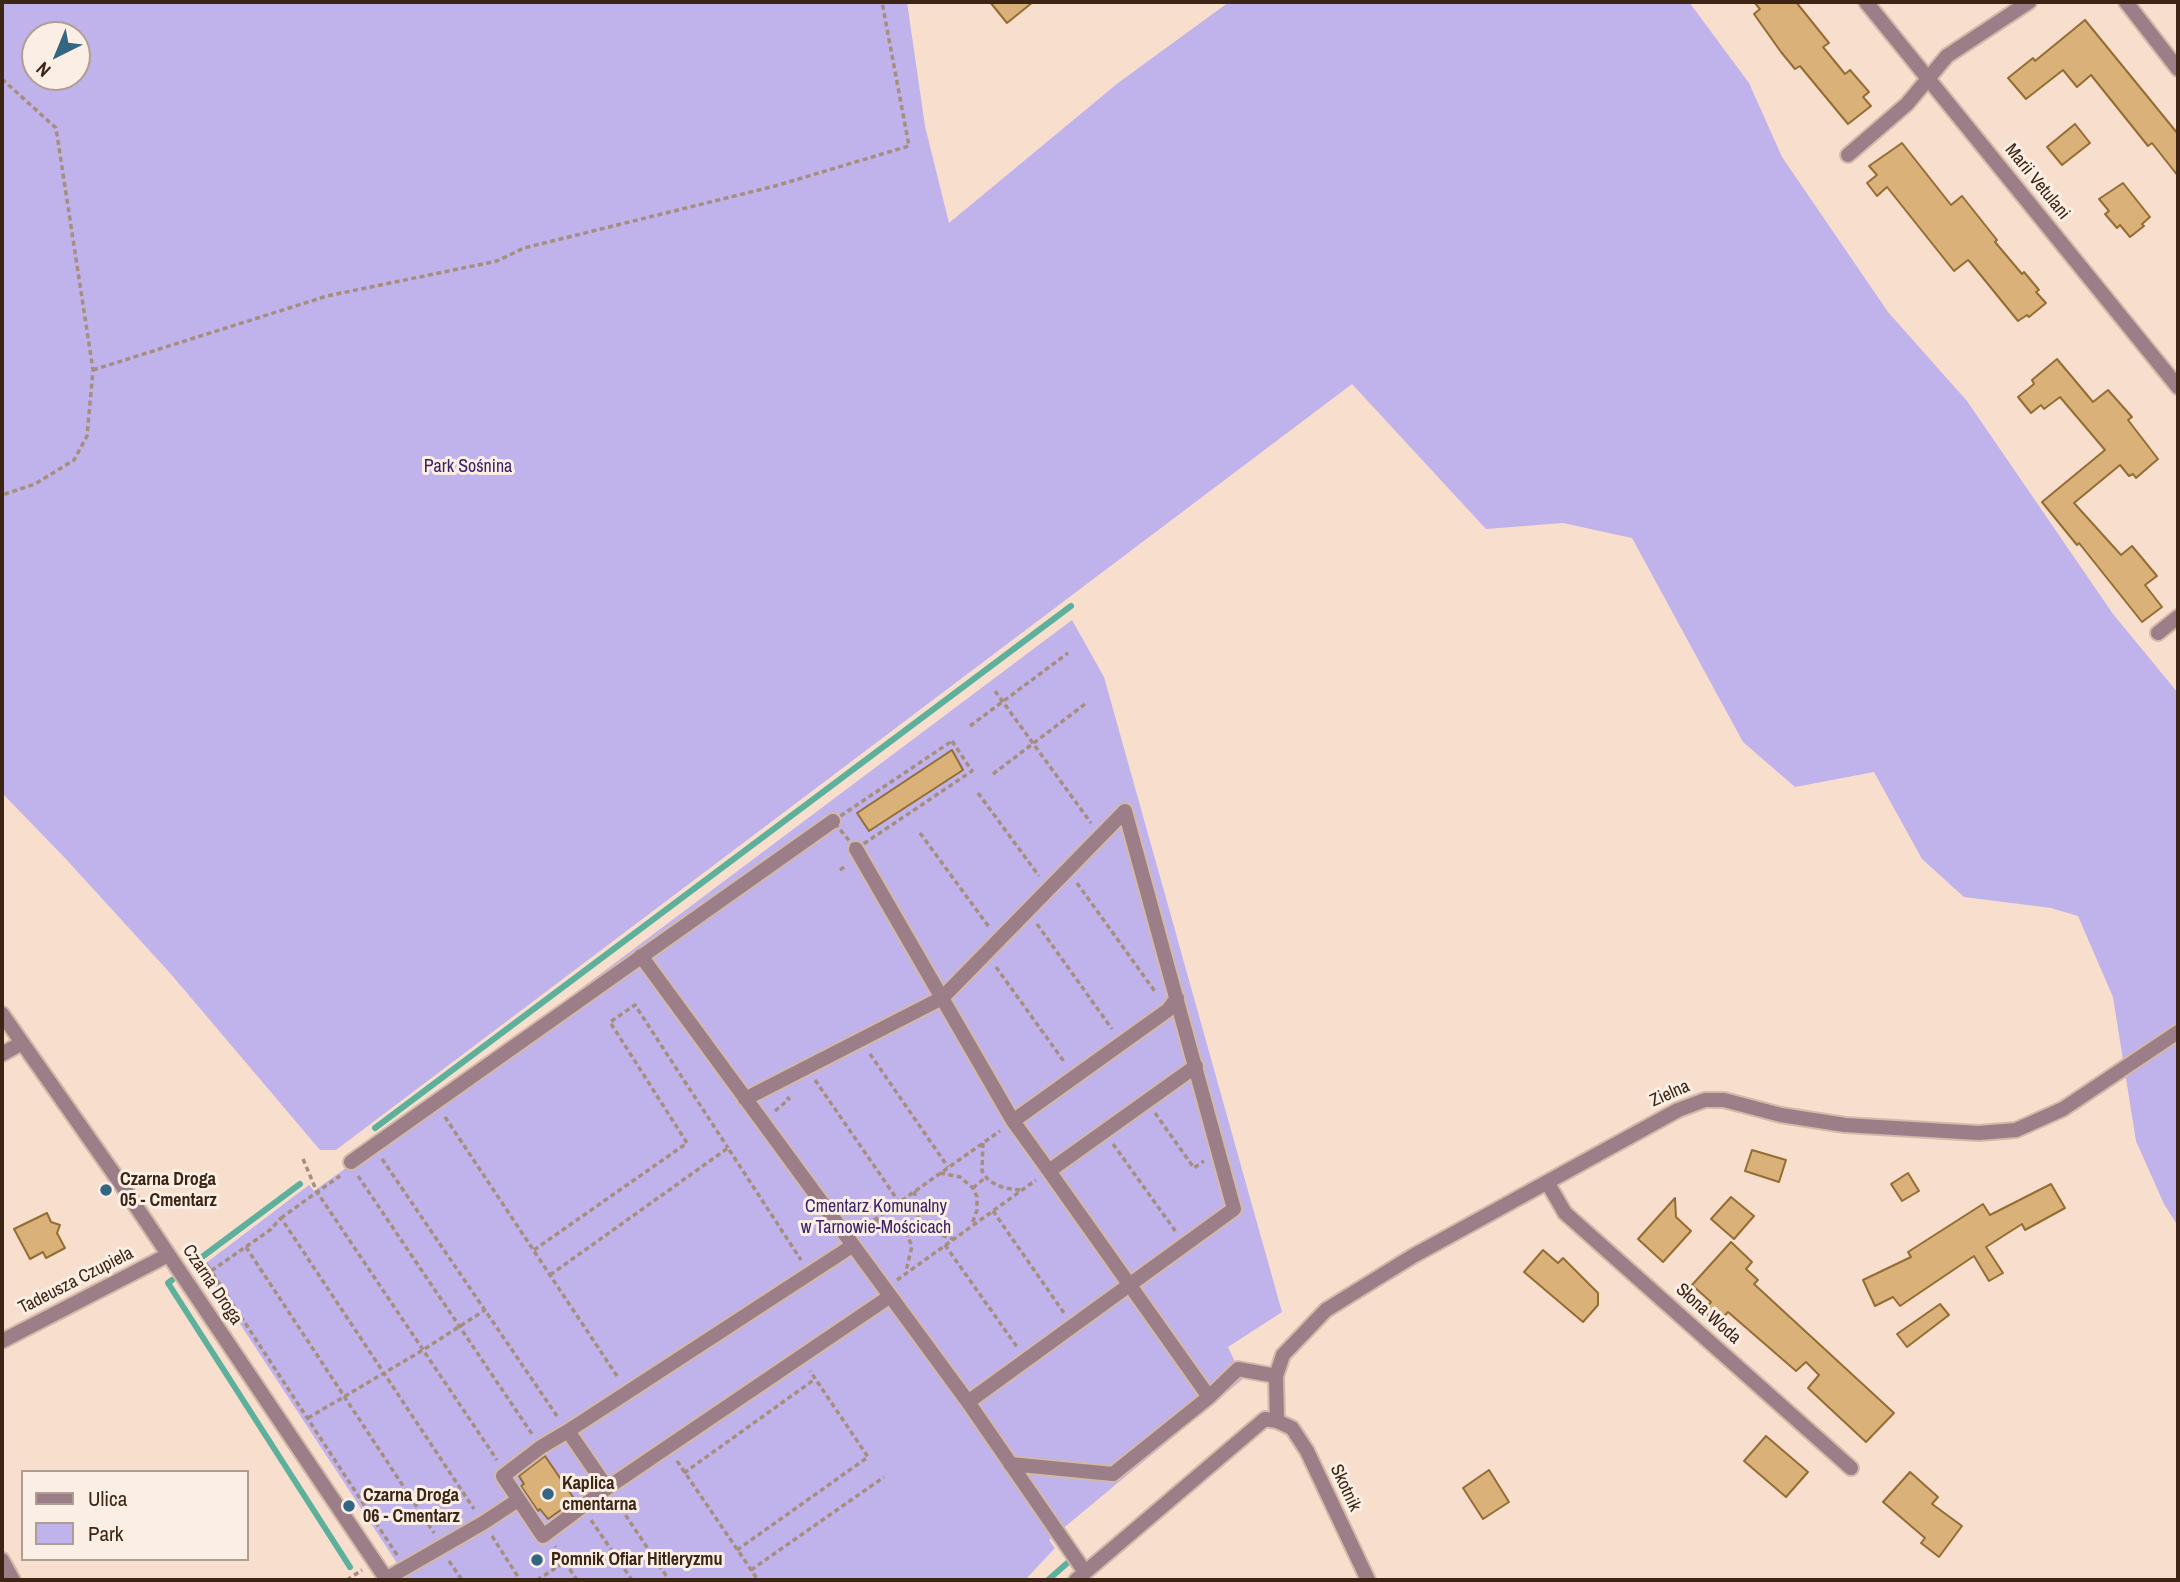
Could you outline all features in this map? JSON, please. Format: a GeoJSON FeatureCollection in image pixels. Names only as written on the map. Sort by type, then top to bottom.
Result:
{"type":"FeatureCollection","features":[{"type":"Feature","properties":{"kind":"street","name":"Marii Vetulani"},"geometry":{"type":"LineString","coordinates":[[1866,2],[2178,387]]}},
{"type":"Feature","properties":{"kind":"street"},"geometry":{"type":"LineString","coordinates":[[1848,155],[1907,104],[1947,56],[2029,2]]}},
{"type":"Feature","properties":{"kind":"street"},"geometry":{"type":"LineString","coordinates":[[2126,2],[2178,69]]}},
{"type":"Feature","properties":{"kind":"street"},"geometry":{"type":"LineString","coordinates":[[2158,633],[2178,617]]}},
{"type":"Feature","properties":{"kind":"street"},"geometry":{"type":"LineString","coordinates":[[745,1099],[942,998],[1125,811],[1173,1004],[1196,1066],[1234,1209],[968,1402]]}},
{"type":"Feature","properties":{"kind":"street"},"geometry":{"type":"LineString","coordinates":[[349,1168],[373,1146],[434,1101],[833,821]]}},
{"type":"Feature","properties":{"kind":"street"},"geometry":{"type":"LineString","coordinates":[[856,849],[1013,1121],[1209,1397]]}},
{"type":"Feature","properties":{"kind":"street"},"geometry":{"type":"LineString","coordinates":[[641,957],[968,1402],[1081,1576],[1265,1419],[1277,1421]]}},
{"type":"Feature","properties":{"kind":"street"},"geometry":{"type":"LineString","coordinates":[[1013,1121],[1173,1004]]}},
{"type":"Feature","properties":{"kind":"street","name":"Czarna Droga"},"geometry":{"type":"LineString","coordinates":[[2,1014],[386,1580]]}},
{"type":"Feature","properties":{"kind":"street","name":"Zielna"},"geometry":{"type":"LineString","coordinates":[[1277,1421],[1276,1376],[1283,1355],[1326,1310],[1413,1256],[1678,1110],[1705,1100],[1724,1100],[1781,1115],[1845,1125],[1979,1133],[2016,1130],[2063,1110],[2178,1032]]}},
{"type":"Feature","properties":{"kind":"street"},"geometry":{"type":"LineString","coordinates":[[2,1054],[22,1043]]}},
{"type":"Feature","properties":{"kind":"street"},"geometry":{"type":"LineString","coordinates":[[1049,1171],[1196,1066]]}},
{"type":"Feature","properties":{"kind":"street","name":"Słona Woda"},"geometry":{"type":"LineString","coordinates":[[1547,1182],[1565,1213],[1851,1468]]}},
{"type":"Feature","properties":{"kind":"street"},"geometry":{"type":"LineString","coordinates":[[850,1243],[810,1274],[629,1393],[541,1447],[506,1473],[503,1476],[542,1536],[607,1488],[801,1358],[886,1293]]}},
{"type":"Feature","properties":{"kind":"street","name":"Tadeusza Czupiela"},"geometry":{"type":"LineString","coordinates":[[2,1341],[168,1255]]}},
{"type":"Feature","properties":{"kind":"street"},"geometry":{"type":"LineString","coordinates":[[1010,1464],[1113,1474],[1209,1397],[1238,1369],[1276,1376]]}},
{"type":"Feature","properties":{"kind":"street","name":"Skotnik"},"geometry":{"type":"LineString","coordinates":[[1277,1421],[1292,1428],[1307,1451],[1368,1580]]}},
{"type":"Feature","properties":{"kind":"street"},"geometry":{"type":"LineString","coordinates":[[568,1431],[607,1488]]}},
{"type":"Feature","properties":{"kind":"street"},"geometry":{"type":"LineString","coordinates":[[386,1580],[519,1500]]}},
{"type":"Feature","properties":{"kind":"street"},"geometry":{"type":"LineString","coordinates":[[2,1560],[13,1580]]}},
{"type":"Feature","properties":{"kind":"path"},"geometry":{"type":"LineString","coordinates":[[93,370],[327,296],[497,261],[524,247],[775,186],[909,146],[882,2]]}},
{"type":"Feature","properties":{"kind":"path"},"geometry":{"type":"LineString","coordinates":[[2,79],[56,128],[93,370],[87,436],[74,460],[35,485],[2,495]]}},
{"type":"Feature","properties":{"kind":"path"},"geometry":{"type":"LineString","coordinates":[[970,726],[1068,653]]}},
{"type":"Feature","properties":{"kind":"path"},"geometry":{"type":"LineString","coordinates":[[995,691],[1101,836]]}},
{"type":"Feature","properties":{"kind":"path"},"geometry":{"type":"LineString","coordinates":[[993,774],[1086,704]]}},
{"type":"Feature","properties":{"kind":"path"},"geometry":{"type":"LineString","coordinates":[[833,821],[952,741],[972,771],[856,849]]}},
{"type":"Feature","properties":{"kind":"path"},"geometry":{"type":"LineString","coordinates":[[978,793],[1048,889]]}},
{"type":"Feature","properties":{"kind":"path"},"geometry":{"type":"LineString","coordinates":[[920,833],[999,940]]}},
{"type":"Feature","properties":{"kind":"path"},"geometry":{"type":"LineString","coordinates":[[1067,870],[1173,1004]]}},
{"type":"Feature","properties":{"kind":"path"},"geometry":{"type":"LineString","coordinates":[[1027,910],[1121,1042]]}},
{"type":"Feature","properties":{"kind":"path"},"geometry":{"type":"LineString","coordinates":[[986,953],[1075,1076]]}},
{"type":"Feature","properties":{"kind":"path"},"geometry":{"type":"LineString","coordinates":[[534,1250],[687,1143],[610,1022],[635,1005],[810,1274]]}},
{"type":"Feature","properties":{"kind":"path"},"geometry":{"type":"LineString","coordinates":[[861,1040],[948,1167]]}},
{"type":"Feature","properties":{"kind":"path"},"geometry":{"type":"LineString","coordinates":[[807,1068],[899,1202]]}},
{"type":"Feature","properties":{"kind":"path"},"geometry":{"type":"LineString","coordinates":[[434,1101],[629,1393]]}},
{"type":"Feature","properties":{"kind":"path"},"geometry":{"type":"LineString","coordinates":[[1147,1101],[1194,1168],[1217,1152]]}},
{"type":"Feature","properties":{"kind":"path"},"geometry":{"type":"LineString","coordinates":[[850,1243],[874,1220],[1013,1121]]}},
{"type":"Feature","properties":{"kind":"path"},"geometry":{"type":"LineString","coordinates":[[1104,1131],[1185,1245]]}},
{"type":"Feature","properties":{"kind":"path"},"geometry":{"type":"LineString","coordinates":[[984,1142],[982,1171],[986,1177],[1004,1188],[1022,1190]]}},
{"type":"Feature","properties":{"kind":"path"},"geometry":{"type":"LineString","coordinates":[[373,1146],[568,1431]]}},
{"type":"Feature","properties":{"kind":"path"},"geometry":{"type":"LineString","coordinates":[[550,1275],[728,1148]]}},
{"type":"Feature","properties":{"kind":"path"},"geometry":{"type":"LineString","coordinates":[[303,1159],[317,1192],[506,1473]]}},
{"type":"Feature","properties":{"kind":"path"},"geometry":{"type":"LineString","coordinates":[[211,1271],[270,1230],[281,1218],[349,1168],[541,1447]]}},
{"type":"Feature","properties":{"kind":"path"},"geometry":{"type":"LineString","coordinates":[[886,1293],[906,1273],[1049,1171]]}},
{"type":"Feature","properties":{"kind":"path"},"geometry":{"type":"LineString","coordinates":[[940,1173],[960,1177],[973,1188],[977,1197],[977,1210],[971,1226]]}},
{"type":"Feature","properties":{"kind":"path"},"geometry":{"type":"LineString","coordinates":[[973,1188],[986,1177]]}},
{"type":"Feature","properties":{"kind":"path"},"geometry":{"type":"LineString","coordinates":[[916,1191],[914,1205],[921,1226],[953,1240]]}},
{"type":"Feature","properties":{"kind":"path"},"geometry":{"type":"LineString","coordinates":[[993,1211],[1074,1326]]}},
{"type":"Feature","properties":{"kind":"path"},"geometry":{"type":"LineString","coordinates":[[281,1218],[520,1580]]}},
{"type":"Feature","properties":{"kind":"path"},"geometry":{"type":"LineString","coordinates":[[874,1220],[900,1227],[907,1235],[912,1245],[906,1273]]}},
{"type":"Feature","properties":{"kind":"path"},"geometry":{"type":"LineString","coordinates":[[907,1235],[921,1226]]}},
{"type":"Feature","properties":{"kind":"path"},"geometry":{"type":"LineString","coordinates":[[945,1245],[1027,1361]]}},
{"type":"Feature","properties":{"kind":"path"},"geometry":{"type":"LineString","coordinates":[[246,1246],[462,1580]]}},
{"type":"Feature","properties":{"kind":"path"},"geometry":{"type":"LineString","coordinates":[[197,1272],[207,1265],[405,1569]]}},
{"type":"Feature","properties":{"kind":"path"},"geometry":{"type":"LineString","coordinates":[[308,1418],[485,1310]]}},
{"type":"Feature","properties":{"kind":"path"},"geometry":{"type":"LineString","coordinates":[[737,1550],[868,1457],[801,1358]]}},
{"type":"Feature","properties":{"kind":"path"},"geometry":{"type":"LineString","coordinates":[[684,1473],[816,1379]]}},
{"type":"Feature","properties":{"kind":"path"},"geometry":{"type":"LineString","coordinates":[[668,1448],[758,1580]]}},
{"type":"Feature","properties":{"kind":"path"},"geometry":{"type":"LineString","coordinates":[[751,1570],[884,1478]]}},
{"type":"Feature","properties":{"kind":"path"},"geometry":{"type":"LineString","coordinates":[[607,1488],[668,1580]]}},
{"type":"Feature","properties":{"kind":"path"},"geometry":{"type":"LineString","coordinates":[[582,1507],[632,1580]]}},
{"type":"Feature","properties":{"kind":"path"},"geometry":{"type":"LineString","coordinates":[[547,1533],[577,1580]]}},
{"type":"Feature","properties":{"kind":"path"},"geometry":{"type":"LineString","coordinates":[[537,1580],[565,1562]]}},
{"type":"Feature","properties":{"kind":"green space","name":"Park Sośnina"},"geometry":{"type":"Polygon","coordinates":[[[2,2],[907,2],[925,126],[949,223],[1118,83],[1229,2],[1689,2],[1749,83],[1782,157],[1888,312],[1967,401],[2113,614],[2178,693],[2178,1032],[2175,1036],[2178,1053],[2178,1226],[2164,1204],[2136,1141],[2113,997],[2078,916],[2051,908],[1964,897],[1922,859],[1874,772],[1795,787],[1743,742],[1632,538],[1563,523],[1486,529],[1352,384],[336,1150],[320,1150],[170,973],[2,793],[2,2]]]}},
{"type":"Feature","properties":{"kind":"green space","name":"Cmentarz Komunalny w Tarnowie-Mościcach"},"geometry":{"type":"Polygon","coordinates":[[[1072,620],[1104,677],[1282,1312],[1228,1347],[1243,1379],[1049,1540],[1055,1548],[1025,1580],[408,1580],[202,1266],[309,1185],[314,1191],[350,1165],[352,1154],[551,1011],[1072,620]]]}},
{"type":"Feature","properties":{"kind":"building"},"geometry":{"type":"Polygon","coordinates":[[[990,2],[1033,2],[1007,23],[990,2]]]}},
{"type":"Feature","properties":{"kind":"building"},"geometry":{"type":"Polygon","coordinates":[[[1754,2],[1796,2],[1829,43],[1823,47],[1845,74],[1850,70],[1869,92],[1863,97],[1871,106],[1848,124],[1800,66],[1795,69],[1781,52],[1754,14],[1760,9],[1754,2]]]}},
{"type":"Feature","properties":{"kind":"building"},"geometry":{"type":"Polygon","coordinates":[[[2085,20],[2178,134],[2178,176],[2152,143],[2148,146],[2091,75],[2077,87],[2063,70],[2026,99],[2008,78],[2033,58],[2035,61],[2085,20]]]}},
{"type":"Feature","properties":{"kind":"building"},"geometry":{"type":"Polygon","coordinates":[[[2075,124],[2090,143],[2062,165],[2047,147],[2075,124]]]}},
{"type":"Feature","properties":{"kind":"building"},"geometry":{"type":"Polygon","coordinates":[[[1902,143],[1951,205],[1962,196],[1997,240],[1995,242],[2039,290],[2036,292],[2046,303],[2029,317],[2027,315],[2018,321],[1968,260],[1954,271],[1887,187],[1877,196],[1867,183],[1877,175],[1869,166],[1902,143]]]}},
{"type":"Feature","properties":{"kind":"building"},"geometry":{"type":"Polygon","coordinates":[[[2123,183],[2150,217],[2142,224],[2144,226],[2130,237],[2120,225],[2117,228],[2105,214],[2109,211],[2099,199],[2123,183]]]}},
{"type":"Feature","properties":{"kind":"building"},"geometry":{"type":"Polygon","coordinates":[[[2057,359],[2093,402],[2108,390],[2132,417],[2128,420],[2158,459],[2136,478],[2133,474],[2129,476],[2120,465],[2074,503],[2121,555],[2132,546],[2157,576],[2145,585],[2162,607],[2142,622],[2079,543],[2077,545],[2042,502],[2105,450],[2060,397],[2044,409],[2041,405],[2031,413],[2018,397],[2034,384],[2032,380],[2057,359]]]}},
{"type":"Feature","properties":{"kind":"building"},"geometry":{"type":"Polygon","coordinates":[[[952,750],[963,770],[869,831],[857,813],[952,750]]]}},
{"type":"Feature","properties":{"kind":"building"},"geometry":{"type":"Polygon","coordinates":[[[1752,1150],[1786,1160],[1779,1182],[1745,1171],[1752,1150]]]}},
{"type":"Feature","properties":{"kind":"building"},"geometry":{"type":"Polygon","coordinates":[[[1908,1173],[1919,1191],[1902,1201],[1891,1184],[1908,1173]]]}},
{"type":"Feature","properties":{"kind":"building"},"geometry":{"type":"Polygon","coordinates":[[[2051,1184],[2065,1208],[2025,1230],[2022,1224],[1986,1247],[2003,1273],[1989,1281],[1974,1256],[1900,1306],[1893,1297],[1875,1306],[1863,1280],[1911,1257],[1908,1252],[1983,1204],[1990,1215],[2051,1184]]]}},
{"type":"Feature","properties":{"kind":"building"},"geometry":{"type":"Polygon","coordinates":[[[1731,1197],[1754,1216],[1734,1239],[1711,1219],[1731,1197]]]}},
{"type":"Feature","properties":{"kind":"building"},"geometry":{"type":"Polygon","coordinates":[[[1675,1198],[1676,1217],[1691,1231],[1663,1262],[1638,1239],[1675,1198]]]}},
{"type":"Feature","properties":{"kind":"building"},"geometry":{"type":"Polygon","coordinates":[[[47,1213],[51,1222],[60,1225],[57,1233],[65,1248],[46,1258],[43,1252],[30,1259],[14,1229],[47,1213]]]}},
{"type":"Feature","properties":{"kind":"building"},"geometry":{"type":"Polygon","coordinates":[[[1731,1242],[1752,1262],[1746,1269],[1758,1280],[1754,1284],[1894,1413],[1866,1442],[1808,1388],[1819,1375],[1806,1362],[1796,1371],[1728,1312],[1717,1324],[1703,1311],[1711,1302],[1692,1285],[1731,1242]]]}},
{"type":"Feature","properties":{"kind":"building"},"geometry":{"type":"Polygon","coordinates":[[[1543,1250],[1558,1263],[1563,1258],[1598,1293],[1598,1305],[1583,1322],[1524,1272],[1543,1250]]]}},
{"type":"Feature","properties":{"kind":"building"},"geometry":{"type":"Polygon","coordinates":[[[1940,1304],[1949,1315],[1907,1347],[1897,1334],[1940,1304]]]}},
{"type":"Feature","properties":{"kind":"building"},"geometry":{"type":"Polygon","coordinates":[[[1766,1436],[1808,1472],[1786,1497],[1744,1461],[1766,1436]]]}},
{"type":"Feature","properties":{"kind":"building","name":"Kaplica cmentarna"},"geometry":{"type":"Polygon","coordinates":[[[545,1456],[575,1500],[548,1519],[540,1509],[538,1511],[521,1486],[524,1484],[519,1476],[545,1456]]]}},
{"type":"Feature","properties":{"kind":"building"},"geometry":{"type":"Polygon","coordinates":[[[1489,1470],[1509,1502],[1483,1519],[1463,1488],[1489,1470]]]}},
{"type":"Feature","properties":{"kind":"building"},"geometry":{"type":"Polygon","coordinates":[[[1910,1472],[1938,1497],[1932,1504],[1962,1526],[1939,1557],[1921,1543],[1925,1538],[1883,1502],[1910,1472]]]}},
{"type":"Feature","properties":{"kind":"waterway"},"geometry":{"type":"LineString","coordinates":[[375,1128],[1071,606]]}},
{"type":"Feature","properties":{"kind":"waterway"},"geometry":{"type":"LineString","coordinates":[[198,1260],[300,1184]]}},
{"type":"Feature","properties":{"kind":"waterway"},"geometry":{"type":"LineString","coordinates":[[172,1280],[168,1283],[350,1567]]}},
{"type":"Feature","properties":{"kind":"waterway"},"geometry":{"type":"LineString","coordinates":[[1048,1580],[1073,1558]]}},
{"type":"Feature","properties":{"kind":"place","name":"Czarna Droga 05 - Cmentarz"},"geometry":{"type":"Point","coordinates":[106,1190]}},
{"type":"Feature","properties":{"kind":"place","name":"Kaplica cmentarna"},"geometry":{"type":"Point","coordinates":[548,1494]}},
{"type":"Feature","properties":{"kind":"place","name":"Czarna Droga 06 - Cmentarz"},"geometry":{"type":"Point","coordinates":[349,1506]}},
{"type":"Feature","properties":{"kind":"place","name":"Pomnik Ofiar Hitleryzmu"},"geometry":{"type":"Point","coordinates":[537,1560]}}]}
